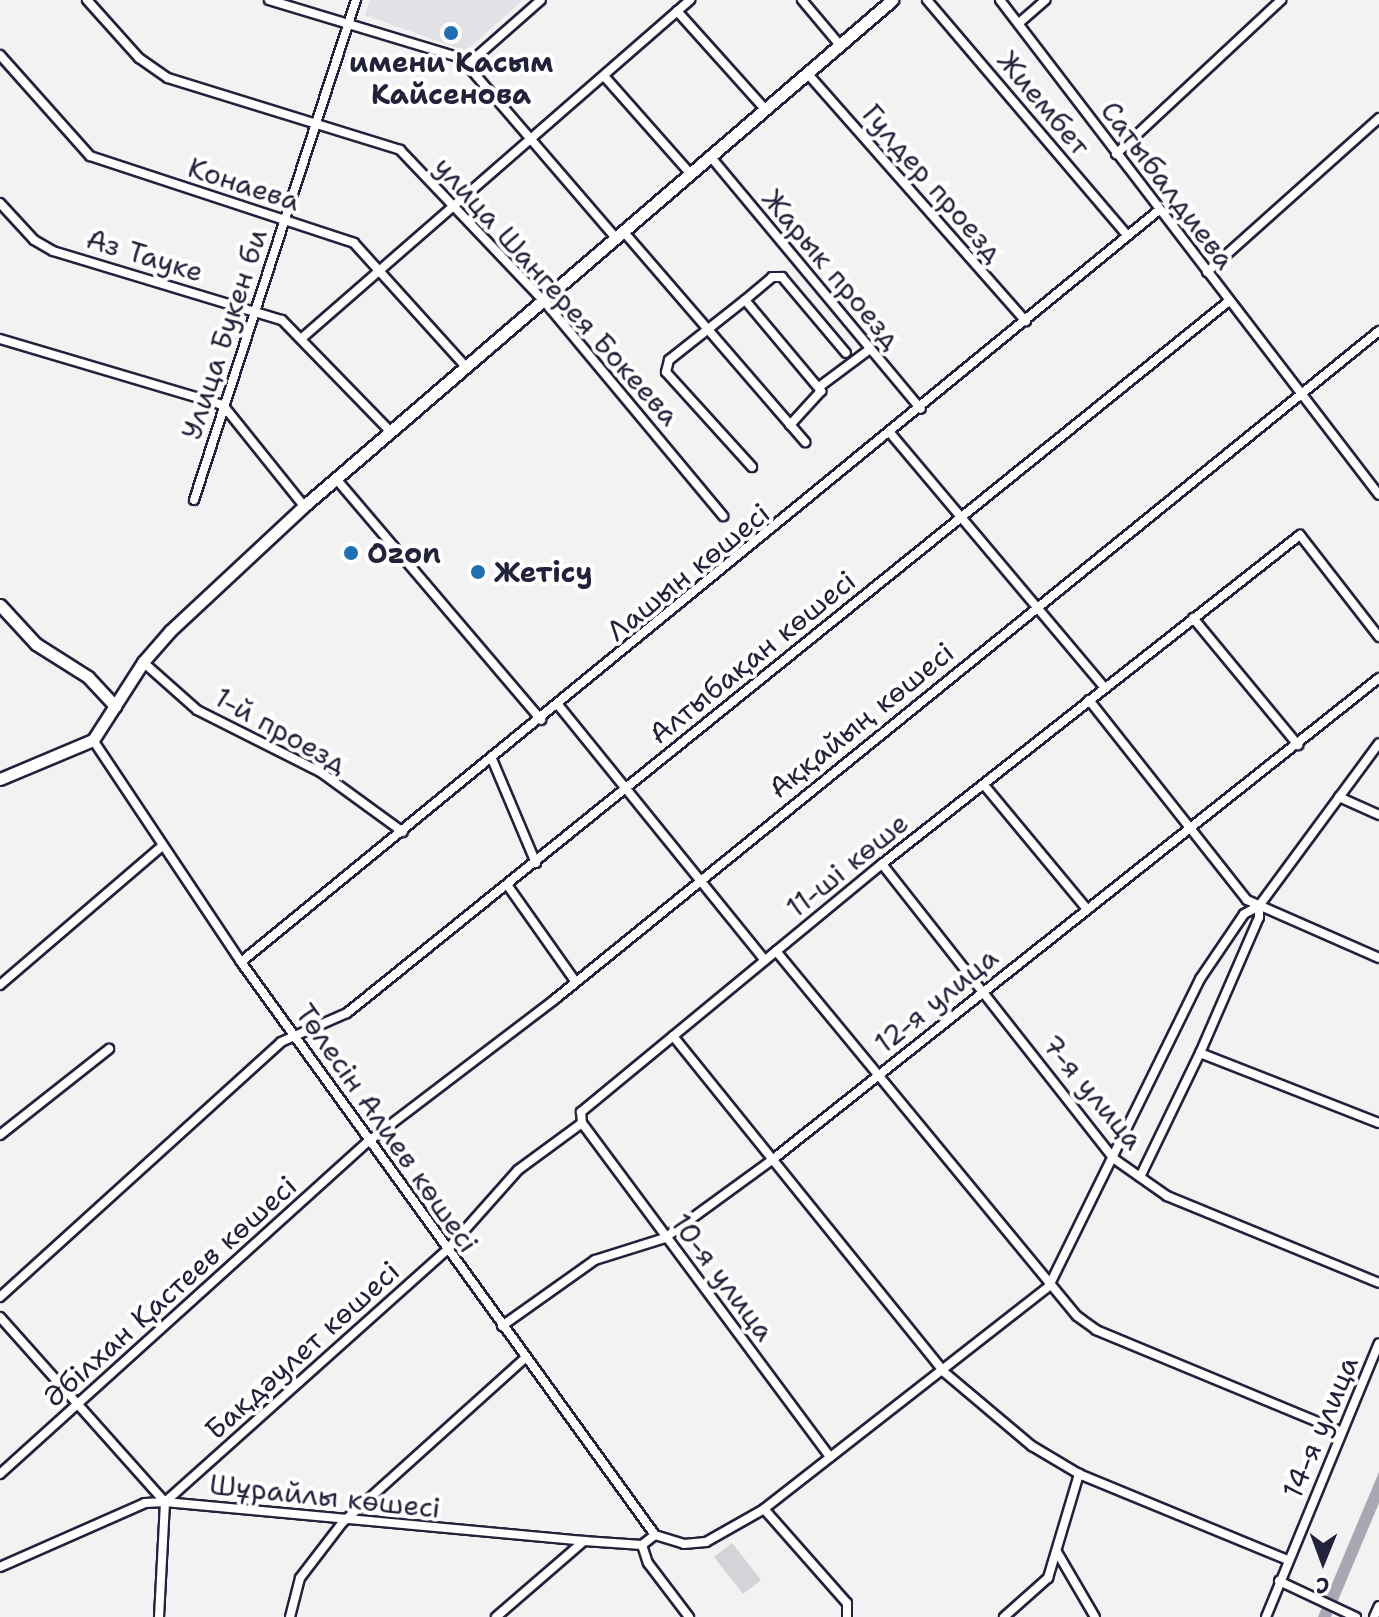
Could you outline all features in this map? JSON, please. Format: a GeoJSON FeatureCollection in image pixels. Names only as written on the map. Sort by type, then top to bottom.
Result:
{"type":"FeatureCollection","features":[{"type":"Feature","properties":{"kind":"street","name":"улица Шангерея Бокеева"},"geometry":{"type":"LineString","coordinates":[[87,0],[151,69],[396,147],[455,202],[544,301],[723,516]]}},
{"type":"Feature","properties":{"kind":"street"},"geometry":{"type":"LineString","coordinates":[[269,0],[457,56],[530,140],[708,329],[805,442]]}},
{"type":"Feature","properties":{"kind":"street","name":"Улица Букен би"},"geometry":{"type":"LineString","coordinates":[[194,500],[356,0]]}},
{"type":"Feature","properties":{"kind":"street"},"geometry":{"type":"LineString","coordinates":[[467,65],[541,0]]}},
{"type":"Feature","properties":{"kind":"street"},"geometry":{"type":"LineString","coordinates":[[302,338],[690,0]]}},
{"type":"Feature","properties":{"kind":"street"},"geometry":{"type":"LineString","coordinates":[[802,0],[839,44]]}},
{"type":"Feature","properties":{"kind":"street"},"geometry":{"type":"LineString","coordinates":[[0,779],[93,740],[143,662],[304,506],[892,0]]}},
{"type":"Feature","properties":{"kind":"street","name":"Жиембет"},"geometry":{"type":"LineString","coordinates":[[927,0],[1127,235]]}},
{"type":"Feature","properties":{"kind":"street","name":"Сатыбалдиева"},"geometry":{"type":"LineString","coordinates":[[1000,0],[1379,495]]}},
{"type":"Feature","properties":{"kind":"street"},"geometry":{"type":"LineString","coordinates":[[1019,23],[1045,0]]}},
{"type":"Feature","properties":{"kind":"street"},"geometry":{"type":"LineString","coordinates":[[1116,154],[1281,0]]}},
{"type":"Feature","properties":{"kind":"street"},"geometry":{"type":"LineString","coordinates":[[677,11],[764,108]]}},
{"type":"Feature","properties":{"kind":"street","name":"Конаева"},"geometry":{"type":"LineString","coordinates":[[0,55],[90,156],[350,240],[466,367]]}},
{"type":"Feature","properties":{"kind":"street","name":"Гулдер проезд"},"geometry":{"type":"LineString","coordinates":[[807,73],[1026,321]]}},
{"type":"Feature","properties":{"kind":"street"},"geometry":{"type":"LineString","coordinates":[[604,76],[689,172]]}},
{"type":"Feature","properties":{"kind":"street"},"geometry":{"type":"LineString","coordinates":[[1207,272],[1379,118]]}},
{"type":"Feature","properties":{"kind":"street","name":"Жарык проезд"},"geometry":{"type":"LineString","coordinates":[[710,156],[921,409]]}},
{"type":"Feature","properties":{"kind":"street","name":"Аз Тауке"},"geometry":{"type":"LineString","coordinates":[[0,203],[41,246],[282,320],[391,432]]}},
{"type":"Feature","properties":{"kind":"street","name":"Лашын көшесі"},"geometry":{"type":"LineString","coordinates":[[241,962],[559,706],[1159,210]]}},
{"type":"Feature","properties":{"kind":"street"},"geometry":{"type":"LineString","coordinates":[[752,467],[666,372],[669,360],[772,277],[782,277],[846,353]]}},
{"type":"Feature","properties":{"kind":"street"},"geometry":{"type":"LineString","coordinates":[[745,300],[819,387],[820,396],[790,425]]}},
{"type":"Feature","properties":{"kind":"street","name":"Алтыбақан көшесі"},"geometry":{"type":"LineString","coordinates":[[0,1297],[281,1042],[347,1013],[1229,301]]}},
{"type":"Feature","properties":{"kind":"street","name":"Аққайың көшесі"},"geometry":{"type":"LineString","coordinates":[[369,1141],[575,981],[1379,331]]}},
{"type":"Feature","properties":{"kind":"street"},"geometry":{"type":"LineString","coordinates":[[0,339],[223,405],[304,506]]}},
{"type":"Feature","properties":{"kind":"street"},"geometry":{"type":"LineString","coordinates":[[819,387],[870,349]]}},
{"type":"Feature","properties":{"kind":"street"},"geometry":{"type":"LineString","coordinates":[[891,434],[1039,605],[1103,686]]}},
{"type":"Feature","properties":{"kind":"street"},"geometry":{"type":"LineString","coordinates":[[337,480],[541,720]]}},
{"type":"Feature","properties":{"kind":"street","name":"11-ші көше"},"geometry":{"type":"LineString","coordinates":[[447,1250],[518,1170],[582,1123],[581,1112],[1103,686],[1300,535],[1379,637]]}},
{"type":"Feature","properties":{"kind":"street"},"geometry":{"type":"LineString","coordinates":[[0,605],[36,644],[88,677],[115,706]]}},
{"type":"Feature","properties":{"kind":"street"},"geometry":{"type":"LineString","coordinates":[[1193,618],[1298,745]]}},
{"type":"Feature","properties":{"kind":"street","name":"1-й проезд"},"geometry":{"type":"LineString","coordinates":[[143,662],[197,710],[322,773],[403,832]]}},
{"type":"Feature","properties":{"kind":"street","name":"12-я улица"},"geometry":{"type":"LineString","coordinates":[[502,1326],[595,1260],[665,1238],[772,1160],[1379,678]]}},
{"type":"Feature","properties":{"kind":"street"},"geometry":{"type":"LineString","coordinates":[[1089,700],[1247,900],[1379,958]]}},
{"type":"Feature","properties":{"kind":"street"},"geometry":{"type":"LineString","coordinates":[[559,706],[765,960]]}},
{"type":"Feature","properties":{"kind":"street","name":"Төлесін Алиев көшесі"},"geometry":{"type":"LineString","coordinates":[[93,740],[241,962],[655,1535]]}},
{"type":"Feature","properties":{"kind":"street"},"geometry":{"type":"LineString","coordinates":[[1140,1177],[1200,1053],[1259,906],[1379,743]]}},
{"type":"Feature","properties":{"kind":"street"},"geometry":{"type":"LineString","coordinates":[[492,759],[536,863]]}},
{"type":"Feature","properties":{"kind":"street"},"geometry":{"type":"LineString","coordinates":[[984,785],[1086,908]]}},
{"type":"Feature","properties":{"kind":"street"},"geometry":{"type":"LineString","coordinates":[[1339,797],[1379,815]]}},
{"type":"Feature","properties":{"kind":"street"},"geometry":{"type":"LineString","coordinates":[[0,985],[162,846]]}},
{"type":"Feature","properties":{"kind":"street","name":"7-я улица"},"geometry":{"type":"LineString","coordinates":[[882,864],[1113,1158],[1167,1196],[1379,1283]]}},
{"type":"Feature","properties":{"kind":"street"},"geometry":{"type":"LineString","coordinates":[[508,886],[575,981]]}},
{"type":"Feature","properties":{"kind":"street"},"geometry":{"type":"LineString","coordinates":[[689,1617],[648,1563],[642,1545],[655,1535],[684,1544],[706,1542],[764,1509],[944,1372],[1049,1286],[1200,979],[1244,914],[1259,906]]}},
{"type":"Feature","properties":{"kind":"street"},"geometry":{"type":"LineString","coordinates":[[776,951],[1049,1286],[1096,1330],[1342,1432]]}},
{"type":"Feature","properties":{"kind":"street"},"geometry":{"type":"LineString","coordinates":[[673,1036],[944,1372],[1032,1446],[1079,1474],[1288,1560]]}},
{"type":"Feature","properties":{"kind":"street"},"geometry":{"type":"LineString","coordinates":[[0,1135],[109,1049]]}},
{"type":"Feature","properties":{"kind":"street"},"geometry":{"type":"LineString","coordinates":[[1200,1053],[1379,1123]]}},
{"type":"Feature","properties":{"kind":"street","name":"10-я улица"},"geometry":{"type":"LineString","coordinates":[[582,1123],[830,1457]]}},
{"type":"Feature","properties":{"kind":"street","name":"Әбілхан Қастеев көшесi"},"geometry":{"type":"LineString","coordinates":[[0,1474],[369,1141]]}},
{"type":"Feature","properties":{"kind":"street","name":"Бақдәулет көшесi"},"geometry":{"type":"LineString","coordinates":[[165,1502],[447,1250]]}},
{"type":"Feature","properties":{"kind":"street"},"geometry":{"type":"LineString","coordinates":[[0,1317],[165,1502],[159,1617]]}},
{"type":"Feature","properties":{"kind":"street","name":"14-я улица"},"geometry":{"type":"LineString","coordinates":[[1266,1617],[1379,1343]]}},
{"type":"Feature","properties":{"kind":"street"},"geometry":{"type":"LineString","coordinates":[[290,1617],[300,1578],[343,1522],[525,1358]]}},
{"type":"Feature","properties":{"kind":"street"},"geometry":{"type":"LineString","coordinates":[[1004,1617],[1048,1578],[1079,1474]]}},
{"type":"Feature","properties":{"kind":"street","name":"Шұрайлы көшесі"},"geometry":{"type":"LineString","coordinates":[[0,1567],[145,1503],[165,1502],[343,1522],[642,1545]]}},
{"type":"Feature","properties":{"kind":"street"},"geometry":{"type":"LineString","coordinates":[[764,1509],[847,1603],[847,1617]]}},
{"type":"Feature","properties":{"kind":"street"},"geometry":{"type":"LineString","coordinates":[[496,1617],[584,1541]]}},
{"type":"Feature","properties":{"kind":"street"},"geometry":{"type":"LineString","coordinates":[[1057,1552],[1095,1617]]}},
{"type":"Feature","properties":{"kind":"street"},"geometry":{"type":"LineString","coordinates":[[1279,1581],[1356,1617]]}},
{"type":"Feature","properties":{"kind":"street"},"geometry":{"type":"LineString","coordinates":[[1374,1617],[1379,1606]]}},
{"type":"Feature","properties":{"kind":"shaded area","name":"имени Касым Кайсенова"},"geometry":{"type":"Polygon","coordinates":[[[370,0],[523,0],[466,51],[365,15],[370,0]]]}},
{"type":"Feature","properties":{"kind":"shaded area"},"geometry":{"type":"Polygon","coordinates":[[[1379,1472],[1379,1503],[1331,1617],[1318,1617],[1379,1472]]]}},
{"type":"Feature","properties":{"kind":"shaded area"},"geometry":{"type":"Polygon","coordinates":[[[732,1543],[761,1580],[743,1594],[714,1557],[732,1543]]]}},
{"type":"Feature","properties":{"kind":"place","name":"имени Касым Кайсенова"},"geometry":{"type":"Point","coordinates":[451,33]}},
{"type":"Feature","properties":{"kind":"place","name":"Ozon"},"geometry":{"type":"Point","coordinates":[351,553]}},
{"type":"Feature","properties":{"kind":"place","name":"Жетісу"},"geometry":{"type":"Point","coordinates":[478,572]}}]}
